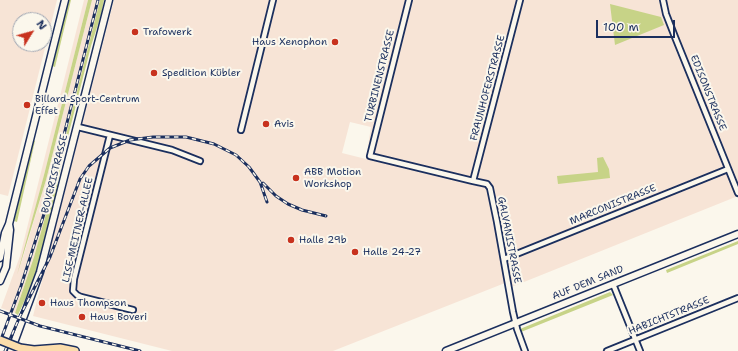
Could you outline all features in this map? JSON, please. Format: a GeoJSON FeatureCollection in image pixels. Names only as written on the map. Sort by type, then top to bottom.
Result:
{"type":"FeatureCollection","features":[{"type":"Feature","properties":{"kind":"main road"},"geometry":{"type":"LineString","coordinates":[[0,341],[21,350],[60,348],[75,351]]}},
{"type":"Feature","properties":{"kind":"street"},"geometry":{"type":"LineString","coordinates":[[0,258],[4,233],[9,224],[65,0]]}},
{"type":"Feature","properties":{"kind":"street","name":"BOVERISTRASSE"},"geometry":{"type":"LineString","coordinates":[[11,351],[40,272],[109,0]]}},
{"type":"Feature","properties":{"kind":"street"},"geometry":{"type":"LineString","coordinates":[[242,128],[274,0]]}},
{"type":"Feature","properties":{"kind":"street","name":"TURBINENSTRASSE"},"geometry":{"type":"LineString","coordinates":[[370,156],[409,0]]}},
{"type":"Feature","properties":{"kind":"street","name":"FRAUNHOFERSTRASSE"},"geometry":{"type":"LineString","coordinates":[[473,181],[520,0]]}},
{"type":"Feature","properties":{"kind":"street","name":"EDISONSTRASSE"},"geometry":{"type":"LineString","coordinates":[[663,0],[666,14],[738,193]]}},
{"type":"Feature","properties":{"kind":"street"},"geometry":{"type":"LineString","coordinates":[[78,127],[172,150],[200,161]]}},
{"type":"Feature","properties":{"kind":"street","name":"LISE-MEITNER-ALLEE"},"geometry":{"type":"LineString","coordinates":[[110,135],[74,279],[73,291],[81,297],[133,310]]}},
{"type":"Feature","properties":{"kind":"street","name":"GALVANISTRASSE"},"geometry":{"type":"LineString","coordinates":[[370,156],[487,184],[490,188],[515,323],[525,351]]}},
{"type":"Feature","properties":{"kind":"street","name":"MARCONISTRASSE"},"geometry":{"type":"LineString","coordinates":[[504,259],[728,169]]}},
{"type":"Feature","properties":{"kind":"street"},"geometry":{"type":"LineString","coordinates":[[0,281],[6,267],[10,230],[9,224]]}},
{"type":"Feature","properties":{"kind":"street","name":"AUF DEM SAND"},"geometry":{"type":"LineString","coordinates":[[446,351],[459,349],[515,323],[738,234]]}},
{"type":"Feature","properties":{"kind":"street"},"geometry":{"type":"LineString","coordinates":[[613,284],[640,351]]}},
{"type":"Feature","properties":{"kind":"street","name":"HABICHTSTRASSE"},"geometry":{"type":"LineString","coordinates":[[607,351],[738,298]]}},
{"type":"Feature","properties":{"kind":"shaded area"},"geometry":{"type":"Polygon","coordinates":[[[0,0],[57,0],[52,20],[52,12],[12,12],[12,52],[44,52],[8,196],[0,194],[0,0]]]}},
{"type":"Feature","properties":{"kind":"shaded area"},"geometry":{"type":"Polygon","coordinates":[[[84,0],[88,0],[21,264],[46,180],[92,0],[100,0],[46,214],[34,257],[15,313],[1,308],[20,256],[84,0]]]}},
{"type":"Feature","properties":{"kind":"shaded area"},"geometry":{"type":"Polygon","coordinates":[[[114,0],[738,0],[738,196],[514,286],[505,283],[333,351],[172,351],[33,316],[114,0]],[[350,122],[342,153],[366,159],[371,127],[350,122]]]}},
{"type":"Feature","properties":{"kind":"green space"},"geometry":{"type":"Polygon","coordinates":[[[69,0],[71,0],[55,67],[52,66],[69,0]]]}},
{"type":"Feature","properties":{"kind":"green space"},"geometry":{"type":"Polygon","coordinates":[[[88,0],[92,0],[46,180],[17,275],[44,175],[88,0]]]}},
{"type":"Feature","properties":{"kind":"green space"},"geometry":{"type":"Polygon","coordinates":[[[100,0],[104,0],[101,15],[91,46],[62,160],[49,225],[34,280],[18,315],[15,313],[34,257],[46,214],[100,0]]]}},
{"type":"Feature","properties":{"kind":"green space"},"geometry":{"type":"Polygon","coordinates":[[[610,4],[661,17],[664,25],[615,45],[610,4]]]}},
{"type":"Feature","properties":{"kind":"green space"},"geometry":{"type":"Polygon","coordinates":[[[33,140],[35,141],[17,222],[14,221],[33,140]]]}},
{"type":"Feature","properties":{"kind":"green space"},"geometry":{"type":"Polygon","coordinates":[[[603,157],[609,169],[610,178],[558,184],[557,176],[598,172],[597,158],[603,157]]]}},
{"type":"Feature","properties":{"kind":"green space"},"geometry":{"type":"Polygon","coordinates":[[[738,241],[738,244],[667,273],[666,270],[738,241]]]}},
{"type":"Feature","properties":{"kind":"green space"},"geometry":{"type":"Polygon","coordinates":[[[610,292],[613,295],[521,332],[520,329],[610,292]]]}},
{"type":"Feature","properties":{"kind":"railway"},"geometry":{"type":"LineString","coordinates":[[0,342],[21,286],[44,214],[98,0]]}},
{"type":"Feature","properties":{"kind":"railway"},"geometry":{"type":"LineString","coordinates":[[5,351],[20,316],[50,257],[80,179],[89,166],[110,148],[130,140],[153,137],[186,137],[214,144],[236,155],[249,167],[260,182],[267,202]]}},
{"type":"Feature","properties":{"kind":"railway"},"geometry":{"type":"LineString","coordinates":[[263,183],[276,196],[288,204],[302,210],[326,216]]}},
{"type":"Feature","properties":{"kind":"railway"},"geometry":{"type":"LineString","coordinates":[[0,311],[40,326],[140,351]]}},
{"type":"Feature","properties":{"kind":"place","name":"Trafowerk"},"geometry":{"type":"Point","coordinates":[135,32]}},
{"type":"Feature","properties":{"kind":"place","name":"Haus Xenophon"},"geometry":{"type":"Point","coordinates":[335,42]}},
{"type":"Feature","properties":{"kind":"place","name":"Spedition Kübler"},"geometry":{"type":"Point","coordinates":[154,73]}},
{"type":"Feature","properties":{"kind":"place","name":"Billard-Sport-Centrum Effet"},"geometry":{"type":"Point","coordinates":[27,105]}},
{"type":"Feature","properties":{"kind":"place","name":"Avis"},"geometry":{"type":"Point","coordinates":[266,124]}},
{"type":"Feature","properties":{"kind":"place","name":"ABB Motion Workshop"},"geometry":{"type":"Point","coordinates":[296,178]}},
{"type":"Feature","properties":{"kind":"place","name":"Halle 29b"},"geometry":{"type":"Point","coordinates":[291,240]}},
{"type":"Feature","properties":{"kind":"place","name":"Halle 24-27"},"geometry":{"type":"Point","coordinates":[355,252]}},
{"type":"Feature","properties":{"kind":"place","name":"Haus Thompson"},"geometry":{"type":"Point","coordinates":[42,303]}},
{"type":"Feature","properties":{"kind":"place","name":"Haus Boveri"},"geometry":{"type":"Point","coordinates":[82,317]}}]}
